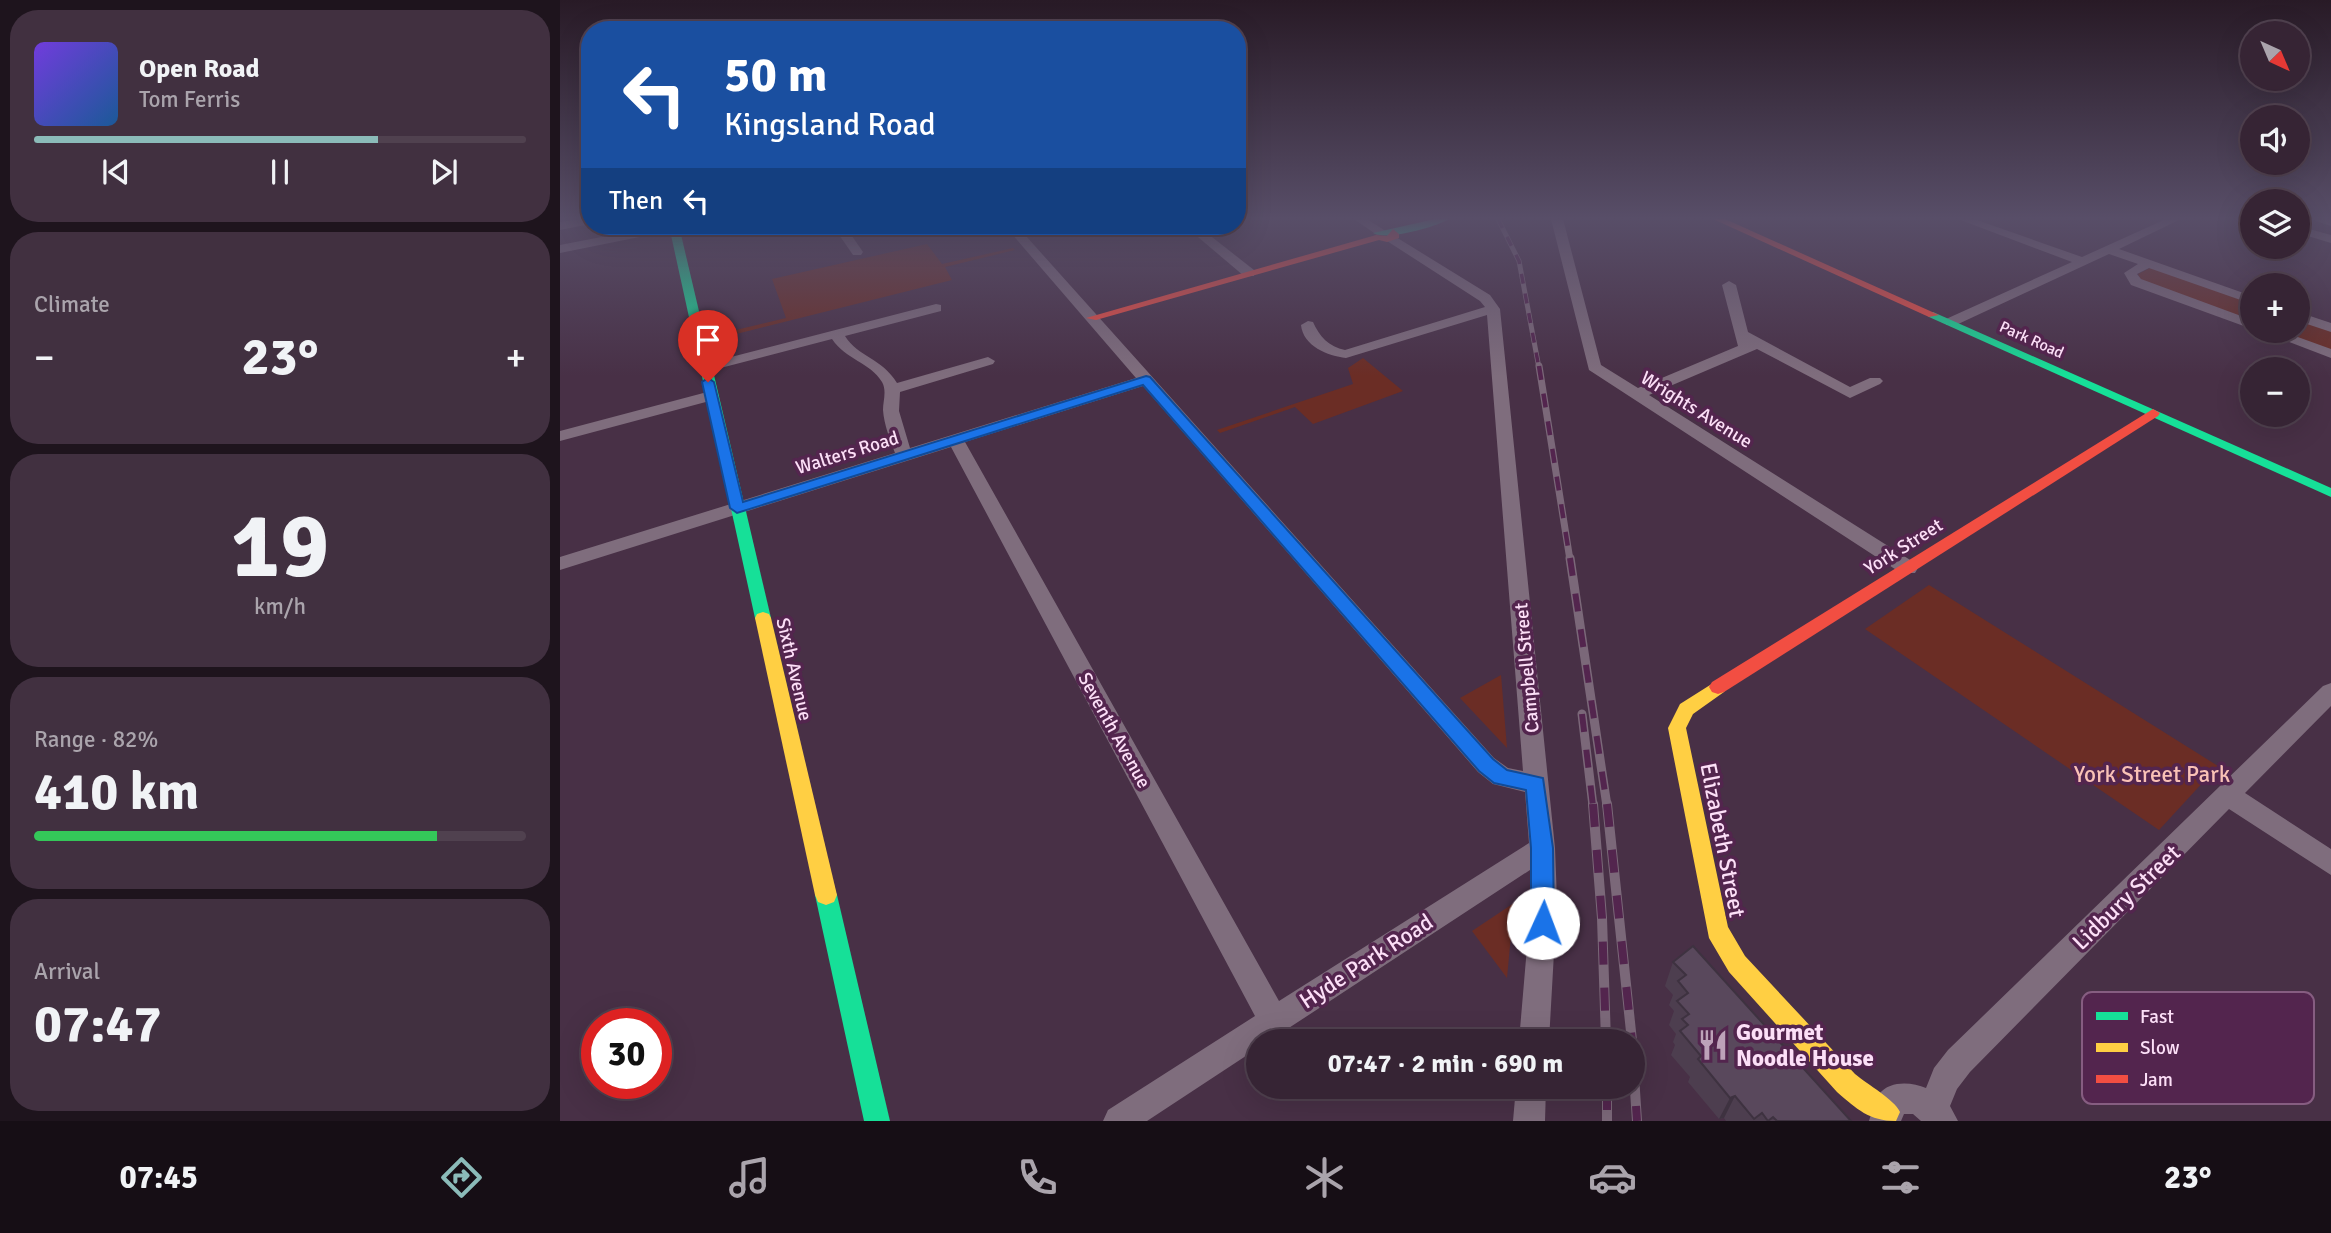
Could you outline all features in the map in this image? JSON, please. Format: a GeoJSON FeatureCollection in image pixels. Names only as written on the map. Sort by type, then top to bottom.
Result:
{"type":"FeatureCollection","features":[{"type":"Feature","properties":{"kind":"street","name":"Sixth Avenue"},"geometry":{"type":"LineString","coordinates":[[684,271],[877,1121]]}},
{"type":"Feature","properties":{"kind":"street"},"geometry":{"type":"LineString","coordinates":[[1051,271],[1486,765],[1502,777],[1536,784]]}},
{"type":"Feature","properties":{"kind":"street"},"geometry":{"type":"LineString","coordinates":[[1092,318],[1255,271]]}},
{"type":"Feature","properties":{"kind":"street"},"geometry":{"type":"LineString","coordinates":[[1441,271],[1489,303]]}},
{"type":"Feature","properties":{"kind":"street","name":"Wrights Avenue"},"geometry":{"type":"LineString","coordinates":[[1569,271],[1591,363],[1598,371],[1908,568]]}},
{"type":"Feature","properties":{"kind":"street","name":"Park Road"},"geometry":{"type":"LineString","coordinates":[[1836,271],[2331,493]]}},
{"type":"Feature","properties":{"kind":"street"},"geometry":{"type":"LineString","coordinates":[[1951,322],[2063,271]]}},
{"type":"Feature","properties":{"kind":"street"},"geometry":{"type":"LineString","coordinates":[[2133,271],[2130,273],[2136,282],[2240,321]]}},
{"type":"Feature","properties":{"kind":"street"},"geometry":{"type":"LineString","coordinates":[[2172,271],[2240,296]]}},
{"type":"Feature","properties":{"kind":"street"},"geometry":{"type":"LineString","coordinates":[[1728,285],[1748,342],[1850,393],[1875,381]]}},
{"type":"Feature","properties":{"kind":"street"},"geometry":{"type":"LineString","coordinates":[[1308,325],[1309,334],[1332,352],[1346,354],[1489,303]]}},
{"type":"Feature","properties":{"kind":"street","name":"Campbell Street"},"geometry":{"type":"LineString","coordinates":[[1489,303],[1542,848],[1544,900],[1535,1029]]}},
{"type":"Feature","properties":{"kind":"street"},"geometry":{"type":"LineString","coordinates":[[705,368],[936,307]]}},
{"type":"Feature","properties":{"kind":"street"},"geometry":{"type":"LineString","coordinates":[[2310,320],[2331,328]]}},
{"type":"Feature","properties":{"kind":"street"},"geometry":{"type":"LineString","coordinates":[[836,334],[846,349],[874,364],[892,389],[891,411],[895,434],[905,456]]}},
{"type":"Feature","properties":{"kind":"street"},"geometry":{"type":"LineString","coordinates":[[1636,395],[1748,342]]}},
{"type":"Feature","properties":{"kind":"street"},"geometry":{"type":"LineString","coordinates":[[2300,343],[2331,354]]}},
{"type":"Feature","properties":{"kind":"street"},"geometry":{"type":"LineString","coordinates":[[892,389],[988,361]]}},
{"type":"Feature","properties":{"kind":"street","name":"Walters Road"},"geometry":{"type":"LineString","coordinates":[[560,564],[1146,380]]}},
{"type":"Feature","properties":{"kind":"street"},"geometry":{"type":"LineString","coordinates":[[560,436],[712,396]]}},
{"type":"Feature","properties":{"kind":"street","name":"York Street"},"geometry":{"type":"LineString","coordinates":[[1678,719],[1694,702],[2153,413]]}},
{"type":"Feature","properties":{"kind":"street","name":"Seventh Avenue"},"geometry":{"type":"LineString","coordinates":[[956,440],[1274,1021]]}},
{"type":"Feature","properties":{"kind":"street","name":"Lidbury Street"},"geometry":{"type":"LineString","coordinates":[[1938,1116],[1945,1079],[1959,1061],[2331,692]]}},
{"type":"Feature","properties":{"kind":"street","name":"Elizabeth Street"},"geometry":{"type":"LineString","coordinates":[[1678,719],[1677,728],[1717,930],[1737,964],[1846,1083],[1886,1117]]}},
{"type":"Feature","properties":{"kind":"street"},"geometry":{"type":"LineString","coordinates":[[2229,796],[2331,863]]}},
{"type":"Feature","properties":{"kind":"street","name":"Hyde Park Road"},"geometry":{"type":"LineString","coordinates":[[1119,1121],[1542,848]]}},
{"type":"Feature","properties":{"kind":"street"},"geometry":{"type":"LineString","coordinates":[[1886,1117],[1890,1105],[1903,1098],[1920,1101],[1938,1116]]}},
{"type":"Feature","properties":{"kind":"street"},"geometry":{"type":"LineString","coordinates":[[1529,1121],[1530,1099]]}},
{"type":"Feature","properties":{"kind":"green space"},"geometry":{"type":"Polygon","coordinates":[[[806,271],[947,271],[952,280],[720,338],[719,334],[786,318],[772,279],[806,271]]]}},
{"type":"Feature","properties":{"kind":"green space"},"geometry":{"type":"Polygon","coordinates":[[[2143,271],[2164,271],[2240,299],[2240,319],[2142,282],[2138,274],[2143,271]]]}},
{"type":"Feature","properties":{"kind":"green space"},"geometry":{"type":"Polygon","coordinates":[[[2310,323],[2331,331],[2331,351],[2308,343],[2310,323]]]}},
{"type":"Feature","properties":{"kind":"green space"},"geometry":{"type":"Polygon","coordinates":[[[1363,358],[1403,391],[1313,424],[1295,407],[1220,433],[1217,430],[1353,384],[1348,368],[1363,358]]]}},
{"type":"Feature","properties":{"kind":"green space","name":"York Street Park"},"geometry":{"type":"Polygon","coordinates":[[[1929,585],[2218,766],[2159,830],[1865,629],[1929,585]]]}},
{"type":"Feature","properties":{"kind":"green space"},"geometry":{"type":"Polygon","coordinates":[[[1501,675],[1507,748],[1460,698],[1501,675]]]}},
{"type":"Feature","properties":{"kind":"green space"},"geometry":{"type":"Polygon","coordinates":[[[1514,903],[1507,978],[1472,931],[1514,903]]]}},
{"type":"Feature","properties":{"kind":"building"},"geometry":{"type":"Polygon","coordinates":[[[1693,946],[1851,1121],[1777,1121],[1773,1117],[1768,1121],[1762,1113],[1754,1119],[1735,1096],[1730,1098],[1698,1059],[1701,1056],[1680,1031],[1688,1025],[1682,1019],[1689,1014],[1677,1001],[1688,993],[1678,981],[1686,975],[1673,962],[1693,946]]]}},
{"type":"Feature","properties":{"kind":"railway"},"geometry":{"type":"LineString","coordinates":[[1521,271],[1539,368]]}},
{"type":"Feature","properties":{"kind":"railway"},"geometry":{"type":"LineString","coordinates":[[1539,366],[1570,560]]}},
{"type":"Feature","properties":{"kind":"railway"},"geometry":{"type":"LineString","coordinates":[[1570,558],[1607,806]]}},
{"type":"Feature","properties":{"kind":"railway"},"geometry":{"type":"LineString","coordinates":[[1582,714],[1593,806]]}},
{"type":"Feature","properties":{"kind":"railway"},"geometry":{"type":"LineString","coordinates":[[1593,804],[1602,918],[1606,1029]]}},
{"type":"Feature","properties":{"kind":"railway"},"geometry":{"type":"LineString","coordinates":[[1607,804],[1631,1029]]}},
{"type":"Feature","properties":{"kind":"railway"},"geometry":{"type":"LineString","coordinates":[[1607,1099],[1607,1121]]}},
{"type":"Feature","properties":{"kind":"railway"},"geometry":{"type":"LineString","coordinates":[[1636,1099],[1637,1121]]}},
{"type":"Feature","properties":{"kind":"traffic: fast"},"geometry":{"type":"LineString","coordinates":[[684,271],[763,618]]}},
{"type":"Feature","properties":{"kind":"traffic: fast"},"geometry":{"type":"LineString","coordinates":[[1933,315],[2331,493]]}},
{"type":"Feature","properties":{"kind":"traffic: fast"},"geometry":{"type":"LineString","coordinates":[[826,895],[877,1121]]}},
{"type":"Feature","properties":{"kind":"traffic: slow"},"geometry":{"type":"LineString","coordinates":[[763,618],[826,895]]}},
{"type":"Feature","properties":{"kind":"traffic: slow"},"geometry":{"type":"LineString","coordinates":[[1718,687],[1687,709],[1677,728],[1717,930],[1737,964],[1846,1083],[1863,1098],[1887,1112]]}},
{"type":"Feature","properties":{"kind":"traffic: jam"},"geometry":{"type":"LineString","coordinates":[[1092,318],[1257,271]]}},
{"type":"Feature","properties":{"kind":"traffic: jam"},"geometry":{"type":"LineString","coordinates":[[1835,271],[1933,315]]}},
{"type":"Feature","properties":{"kind":"traffic: jam"},"geometry":{"type":"LineString","coordinates":[[1718,687],[2153,413]]}},
{"type":"Feature","properties":{"kind":"place","name":"Gourmet Noodle House"},"geometry":{"type":"Point","coordinates":[1713,1045]}},
{"type":"Feature","properties":{"kind":"route"},"geometry":{"type":"LineString","coordinates":[[708,382],[737,508],[1146,380],[1486,765],[1502,777],[1536,784],[1542,848],[1543,923]]}}]}
